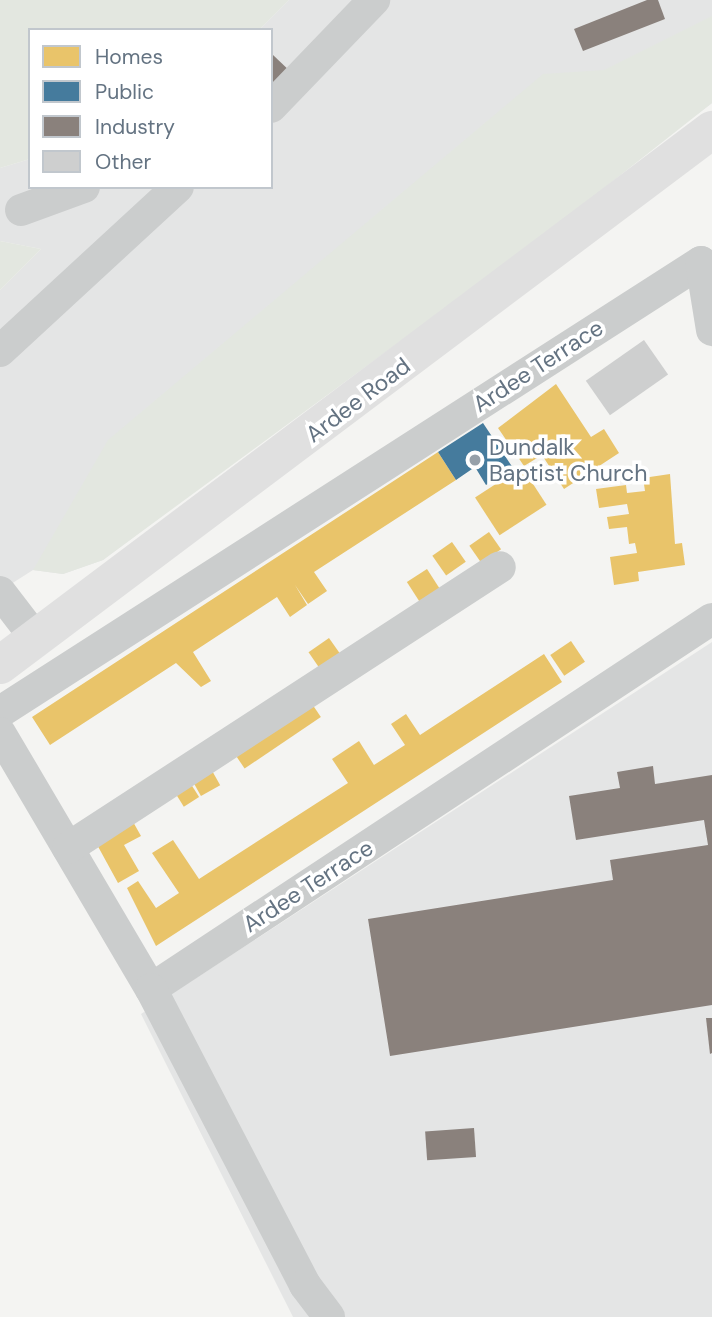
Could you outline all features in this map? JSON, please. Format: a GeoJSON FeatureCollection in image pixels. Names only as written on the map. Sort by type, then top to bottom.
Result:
{"type":"FeatureCollection","features":[{"type":"Feature","properties":{"kind":"main road","name":"Ardee Road"},"geometry":{"type":"LineString","coordinates":[[0,665],[712,130]]}},
{"type":"Feature","properties":{"kind":"street"},"geometry":{"type":"LineString","coordinates":[[273,105],[374,0]]}},
{"type":"Feature","properties":{"kind":"street"},"geometry":{"type":"LineString","coordinates":[[21,210],[79,189]]}},
{"type":"Feature","properties":{"kind":"street"},"geometry":{"type":"LineString","coordinates":[[132,223],[151,189]]}},
{"type":"Feature","properties":{"kind":"street"},"geometry":{"type":"LineString","coordinates":[[0,351],[132,223],[175,189]]}},
{"type":"Feature","properties":{"kind":"street","name":"Ardee Terrace"},"geometry":{"type":"LineString","coordinates":[[0,712],[701,262],[712,330]]}},
{"type":"Feature","properties":{"kind":"street"},"geometry":{"type":"LineString","coordinates":[[68,848],[500,568]]}},
{"type":"Feature","properties":{"kind":"street"},"geometry":{"type":"LineString","coordinates":[[0,592],[36,639]]}},
{"type":"Feature","properties":{"kind":"street"},"geometry":{"type":"LineString","coordinates":[[100,592],[134,625]]}},
{"type":"Feature","properties":{"kind":"street","name":"Ardee Terrace"},"geometry":{"type":"LineString","coordinates":[[151,989],[712,619]]}},
{"type":"Feature","properties":{"kind":"street"},"geometry":{"type":"LineString","coordinates":[[0,733],[151,989],[305,1285],[329,1317]]}},
{"type":"Feature","properties":{"kind":"street"},"geometry":{"type":"LineString","coordinates":[[305,1285],[314,1317]]}},
{"type":"Feature","properties":{"kind":"shaded area"},"geometry":{"type":"Polygon","coordinates":[[[0,0],[289,0],[261,28],[28,28],[28,160],[0,168],[0,0]]]}},
{"type":"Feature","properties":{"kind":"shaded area"},"geometry":{"type":"Polygon","coordinates":[[[289,0],[712,0],[712,103],[103,560],[63,574],[33,570],[0,591],[0,290],[41,249],[0,241],[0,168],[28,160],[28,189],[273,189],[273,28],[261,28],[289,0]]]}},
{"type":"Feature","properties":{"kind":"shaded area"},"geometry":{"type":"Polygon","coordinates":[[[712,16],[712,103],[542,237],[103,560],[63,574],[33,570],[108,440],[543,74],[604,70],[712,16]]]}},
{"type":"Feature","properties":{"kind":"shaded area"},"geometry":{"type":"Polygon","coordinates":[[[0,241],[41,249],[0,290],[0,241]]]}},
{"type":"Feature","properties":{"kind":"shaded area"},"geometry":{"type":"Polygon","coordinates":[[[712,642],[712,1317],[293,1317],[141,1014],[712,642]]]}},
{"type":"Feature","properties":{"kind":"building: Homes"},"geometry":{"type":"Polygon","coordinates":[[[556,384],[591,437],[604,429],[619,453],[564,489],[542,455],[524,466],[498,428],[556,384]]]}},
{"type":"Feature","properties":{"kind":"building: Homes"},"geometry":{"type":"Polygon","coordinates":[[[438,452],[456,480],[314,572],[327,591],[308,604],[295,585],[307,605],[290,617],[277,597],[193,652],[211,681],[201,687],[176,663],[50,745],[32,717],[438,452]]]}},
{"type":"Feature","properties":{"kind":"building: Homes"},"geometry":{"type":"Polygon","coordinates":[[[522,467],[547,505],[500,535],[475,497],[522,467]]]}},
{"type":"Feature","properties":{"kind":"building: Homes"},"geometry":{"type":"Polygon","coordinates":[[[670,474],[675,544],[682,543],[685,565],[638,572],[639,581],[614,585],[610,557],[637,553],[635,543],[629,544],[627,527],[609,529],[607,517],[629,514],[627,504],[599,508],[596,489],[626,485],[627,493],[645,491],[643,478],[670,474]]]}},
{"type":"Feature","properties":{"kind":"building: Homes"},"geometry":{"type":"Polygon","coordinates":[[[489,532],[501,549],[481,563],[469,546],[489,532]]]}},
{"type":"Feature","properties":{"kind":"building: Homes"},"geometry":{"type":"Polygon","coordinates":[[[452,542],[466,562],[446,575],[432,556],[452,542]]]}},
{"type":"Feature","properties":{"kind":"building: Homes"},"geometry":{"type":"Polygon","coordinates":[[[427,569],[440,589],[420,602],[407,582],[427,569]]]}},
{"type":"Feature","properties":{"kind":"building: Homes"},"geometry":{"type":"Polygon","coordinates":[[[329,638],[340,654],[319,668],[309,652],[329,638]]]}},
{"type":"Feature","properties":{"kind":"building: Homes"},"geometry":{"type":"Polygon","coordinates":[[[571,641],[585,662],[564,676],[550,655],[571,641]]]}},
{"type":"Feature","properties":{"kind":"building: Homes"},"geometry":{"type":"Polygon","coordinates":[[[544,654],[562,682],[156,946],[127,888],[138,881],[156,908],[179,893],[152,853],[173,840],[199,879],[348,783],[332,759],[359,741],[374,765],[405,745],[391,724],[406,714],[420,735],[544,654]]]}},
{"type":"Feature","properties":{"kind":"building: Homes"},"geometry":{"type":"Polygon","coordinates":[[[308,698],[321,717],[245,769],[232,749],[308,698]]]}},
{"type":"Feature","properties":{"kind":"building: Homes"},"geometry":{"type":"Polygon","coordinates":[[[210,767],[220,785],[201,796],[191,778],[210,767]]]}},
{"type":"Feature","properties":{"kind":"building: Homes"},"geometry":{"type":"Polygon","coordinates":[[[189,781],[199,797],[184,807],[174,791],[189,781]]]}},
{"type":"Feature","properties":{"kind":"building: Homes"},"geometry":{"type":"Polygon","coordinates":[[[132,820],[141,836],[124,845],[139,871],[118,883],[95,841],[132,820]]]}},
{"type":"Feature","properties":{"kind":"building: Public","name":"Dundalk Baptist Church"},"geometry":{"type":"Polygon","coordinates":[[[483,423],[513,468],[486,485],[475,467],[456,480],[438,452],[483,423]]]}},
{"type":"Feature","properties":{"kind":"building: Industry"},"geometry":{"type":"Polygon","coordinates":[[[647,0],[658,0],[665,19],[583,51],[574,29],[647,0]]]}},
{"type":"Feature","properties":{"kind":"building: Industry"},"geometry":{"type":"Polygon","coordinates":[[[273,55],[293,74],[273,99],[273,55]]]}},
{"type":"Feature","properties":{"kind":"building: Industry"},"geometry":{"type":"Polygon","coordinates":[[[653,766],[655,784],[712,775],[712,1005],[390,1056],[368,919],[613,880],[610,860],[708,845],[704,820],[576,840],[569,796],[620,788],[617,772],[653,766]]]}},
{"type":"Feature","properties":{"kind":"building: Industry"},"geometry":{"type":"Polygon","coordinates":[[[706,1018],[712,1018],[710,1054],[706,1018]]]}},
{"type":"Feature","properties":{"kind":"building: Industry"},"geometry":{"type":"Polygon","coordinates":[[[474,1128],[476,1157],[427,1160],[425,1131],[474,1128]]]}},
{"type":"Feature","properties":{"kind":"building: Other"},"geometry":{"type":"Polygon","coordinates":[[[644,340],[668,374],[610,415],[586,381],[644,340]]]}},
{"type":"Feature","properties":{"kind":"place","name":"Dundalk Baptist Church"},"geometry":{"type":"Point","coordinates":[475,460]}}]}
